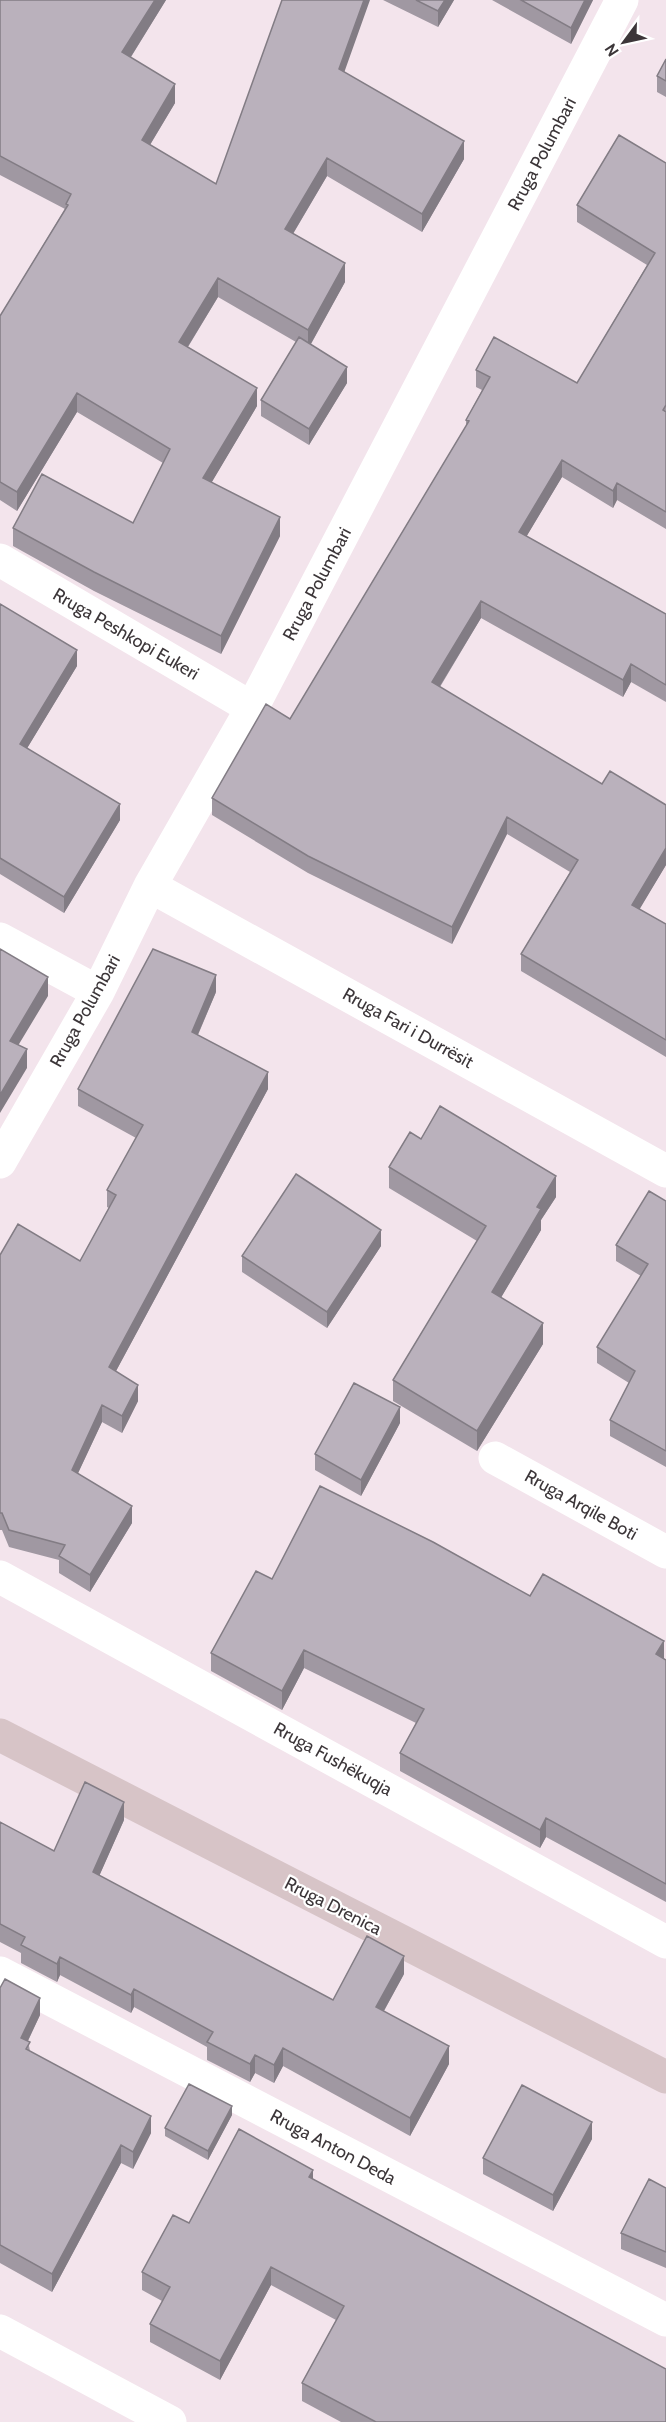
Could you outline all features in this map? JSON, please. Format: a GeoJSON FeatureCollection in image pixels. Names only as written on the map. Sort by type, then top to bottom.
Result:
{"type":"FeatureCollection","features":[{"type":"Feature","properties":{"kind":"street","name":"Rruga Polumbari"},"geometry":{"type":"LineString","coordinates":[[0,1162],[98,992],[150,886],[252,708],[622,0]]}},
{"type":"Feature","properties":{"kind":"street","name":"Rruga Peshkopi Eukeri"},"geometry":{"type":"LineString","coordinates":[[0,560],[252,708]]}},
{"type":"Feature","properties":{"kind":"street","name":"Rruga Fari i Durrësit"},"geometry":{"type":"LineString","coordinates":[[150,886],[666,1171]]}},
{"type":"Feature","properties":{"kind":"street"},"geometry":{"type":"LineString","coordinates":[[0,939],[98,992]]}},
{"type":"Feature","properties":{"kind":"street","name":"Rruga Arqile Boti"},"geometry":{"type":"LineString","coordinates":[[495,1458],[666,1552]]}},
{"type":"Feature","properties":{"kind":"street","name":"Rruga Fushëkuqja"},"geometry":{"type":"LineString","coordinates":[[0,1577],[666,1942]]}},
{"type":"Feature","properties":{"kind":"street","name":"Rruga Drenica"},"geometry":{"type":"LineString","coordinates":[[0,1735],[666,2077]]}},
{"type":"Feature","properties":{"kind":"street","name":"Rruga Anton Deda"},"geometry":{"type":"LineString","coordinates":[[0,1973],[666,2320]]}},
{"type":"Feature","properties":{"kind":"street"},"geometry":{"type":"LineString","coordinates":[[0,2331],[170,2422]]}},
{"type":"Feature","properties":{"kind":"building"},"geometry":{"type":"Polygon","coordinates":[[[0,0],[155,0],[122,52],[175,84],[142,140],[216,184],[282,0],[364,0],[339,69],[464,141],[422,214],[327,158],[285,229],[345,263],[308,330],[218,278],[179,342],[257,388],[203,478],[280,517],[221,636],[13,528],[42,474],[133,523],[170,449],[77,393],[17,492],[0,482],[0,316],[68,205],[66,204],[71,194],[0,156],[0,0]]]}},
{"type":"Feature","properties":{"kind":"building"},"geometry":{"type":"Polygon","coordinates":[[[416,0],[445,0],[438,11],[416,0]]]}},
{"type":"Feature","properties":{"kind":"building"},"geometry":{"type":"Polygon","coordinates":[[[521,0],[585,0],[571,28],[521,0]]]}},
{"type":"Feature","properties":{"kind":"building"},"geometry":{"type":"Polygon","coordinates":[[[666,59],[666,81],[657,76],[666,59]]]}},
{"type":"Feature","properties":{"kind":"building"},"geometry":{"type":"Polygon","coordinates":[[[619,135],[666,163],[666,405],[663,410],[666,412],[666,512],[617,483],[613,491],[562,460],[519,532],[666,614],[666,685],[631,664],[623,680],[481,601],[432,682],[602,784],[610,771],[666,805],[666,848],[632,905],[666,924],[666,1040],[521,954],[578,860],[507,817],[452,927],[308,856],[212,798],[266,704],[290,719],[469,421],[466,420],[490,377],[476,370],[494,337],[577,383],[655,253],[577,205],[619,135]]]}},
{"type":"Feature","properties":{"kind":"building"},"geometry":{"type":"Polygon","coordinates":[[[299,337],[347,367],[309,429],[261,400],[299,337]]]}},
{"type":"Feature","properties":{"kind":"building"},"geometry":{"type":"Polygon","coordinates":[[[0,604],[77,650],[20,744],[120,804],[64,897],[0,858],[0,604]]]}},
{"type":"Feature","properties":{"kind":"building"},"geometry":{"type":"Polygon","coordinates":[[[0,949],[48,977],[10,1041],[27,1049],[0,1095],[0,949]]]}},
{"type":"Feature","properties":{"kind":"building"},"geometry":{"type":"Polygon","coordinates":[[[153,949],[216,975],[192,1032],[268,1072],[109,1367],[138,1385],[122,1416],[102,1405],[72,1470],[132,1506],[90,1575],[59,1556],[65,1545],[9,1530],[0,1513],[0,1255],[18,1224],[80,1261],[116,1195],[107,1190],[143,1125],[78,1089],[153,949]]]}},
{"type":"Feature","properties":{"kind":"building"},"geometry":{"type":"Polygon","coordinates":[[[440,1106],[556,1176],[537,1207],[541,1209],[492,1292],[543,1323],[477,1431],[393,1380],[486,1226],[389,1167],[410,1132],[421,1139],[440,1106]]]}},
{"type":"Feature","properties":{"kind":"building"},"geometry":{"type":"Polygon","coordinates":[[[296,1174],[381,1230],[327,1312],[242,1256],[296,1174]]]}},
{"type":"Feature","properties":{"kind":"building"},"geometry":{"type":"Polygon","coordinates":[[[649,1191],[666,1201],[666,1451],[610,1420],[635,1371],[597,1347],[648,1264],[616,1245],[649,1191]]]}},
{"type":"Feature","properties":{"kind":"building"},"geometry":{"type":"Polygon","coordinates":[[[354,1383],[400,1407],[361,1480],[315,1454],[354,1383]]]}},
{"type":"Feature","properties":{"kind":"building"},"geometry":{"type":"Polygon","coordinates":[[[320,1486],[433,1542],[530,1596],[543,1574],[664,1641],[656,1654],[666,1660],[666,1884],[546,1818],[540,1830],[400,1753],[424,1709],[304,1650],[282,1691],[211,1653],[256,1571],[272,1579],[320,1486]]]}},
{"type":"Feature","properties":{"kind":"building"},"geometry":{"type":"Polygon","coordinates":[[[85,1782],[124,1802],[93,1872],[333,2000],[367,1936],[404,1956],[376,2007],[449,2046],[410,2118],[283,2048],[274,2065],[255,2055],[250,2064],[207,2042],[213,2032],[134,1989],[131,1995],[60,1957],[57,1964],[21,1945],[25,1937],[0,1924],[0,1822],[54,1851],[85,1782]]]}},
{"type":"Feature","properties":{"kind":"building"},"geometry":{"type":"Polygon","coordinates":[[[5,1979],[40,1998],[21,2038],[30,2042],[26,2049],[151,2116],[133,2152],[121,2145],[52,2274],[0,2245],[0,1988],[5,1979]]]}},
{"type":"Feature","properties":{"kind":"building"},"geometry":{"type":"Polygon","coordinates":[[[189,2084],[232,2106],[208,2151],[165,2128],[189,2084]]]}},
{"type":"Feature","properties":{"kind":"building"},"geometry":{"type":"Polygon","coordinates":[[[522,2085],[592,2122],[553,2195],[483,2158],[522,2085]]]}},
{"type":"Feature","properties":{"kind":"building"},"geometry":{"type":"Polygon","coordinates":[[[239,2129],[313,2170],[309,2177],[666,2369],[666,2422],[376,2422],[302,2383],[344,2306],[271,2267],[220,2361],[150,2324],[170,2287],[142,2272],[173,2215],[189,2223],[239,2129]]]}},
{"type":"Feature","properties":{"kind":"building"},"geometry":{"type":"Polygon","coordinates":[[[649,2179],[666,2188],[666,2252],[621,2233],[649,2179]]]}}]}
